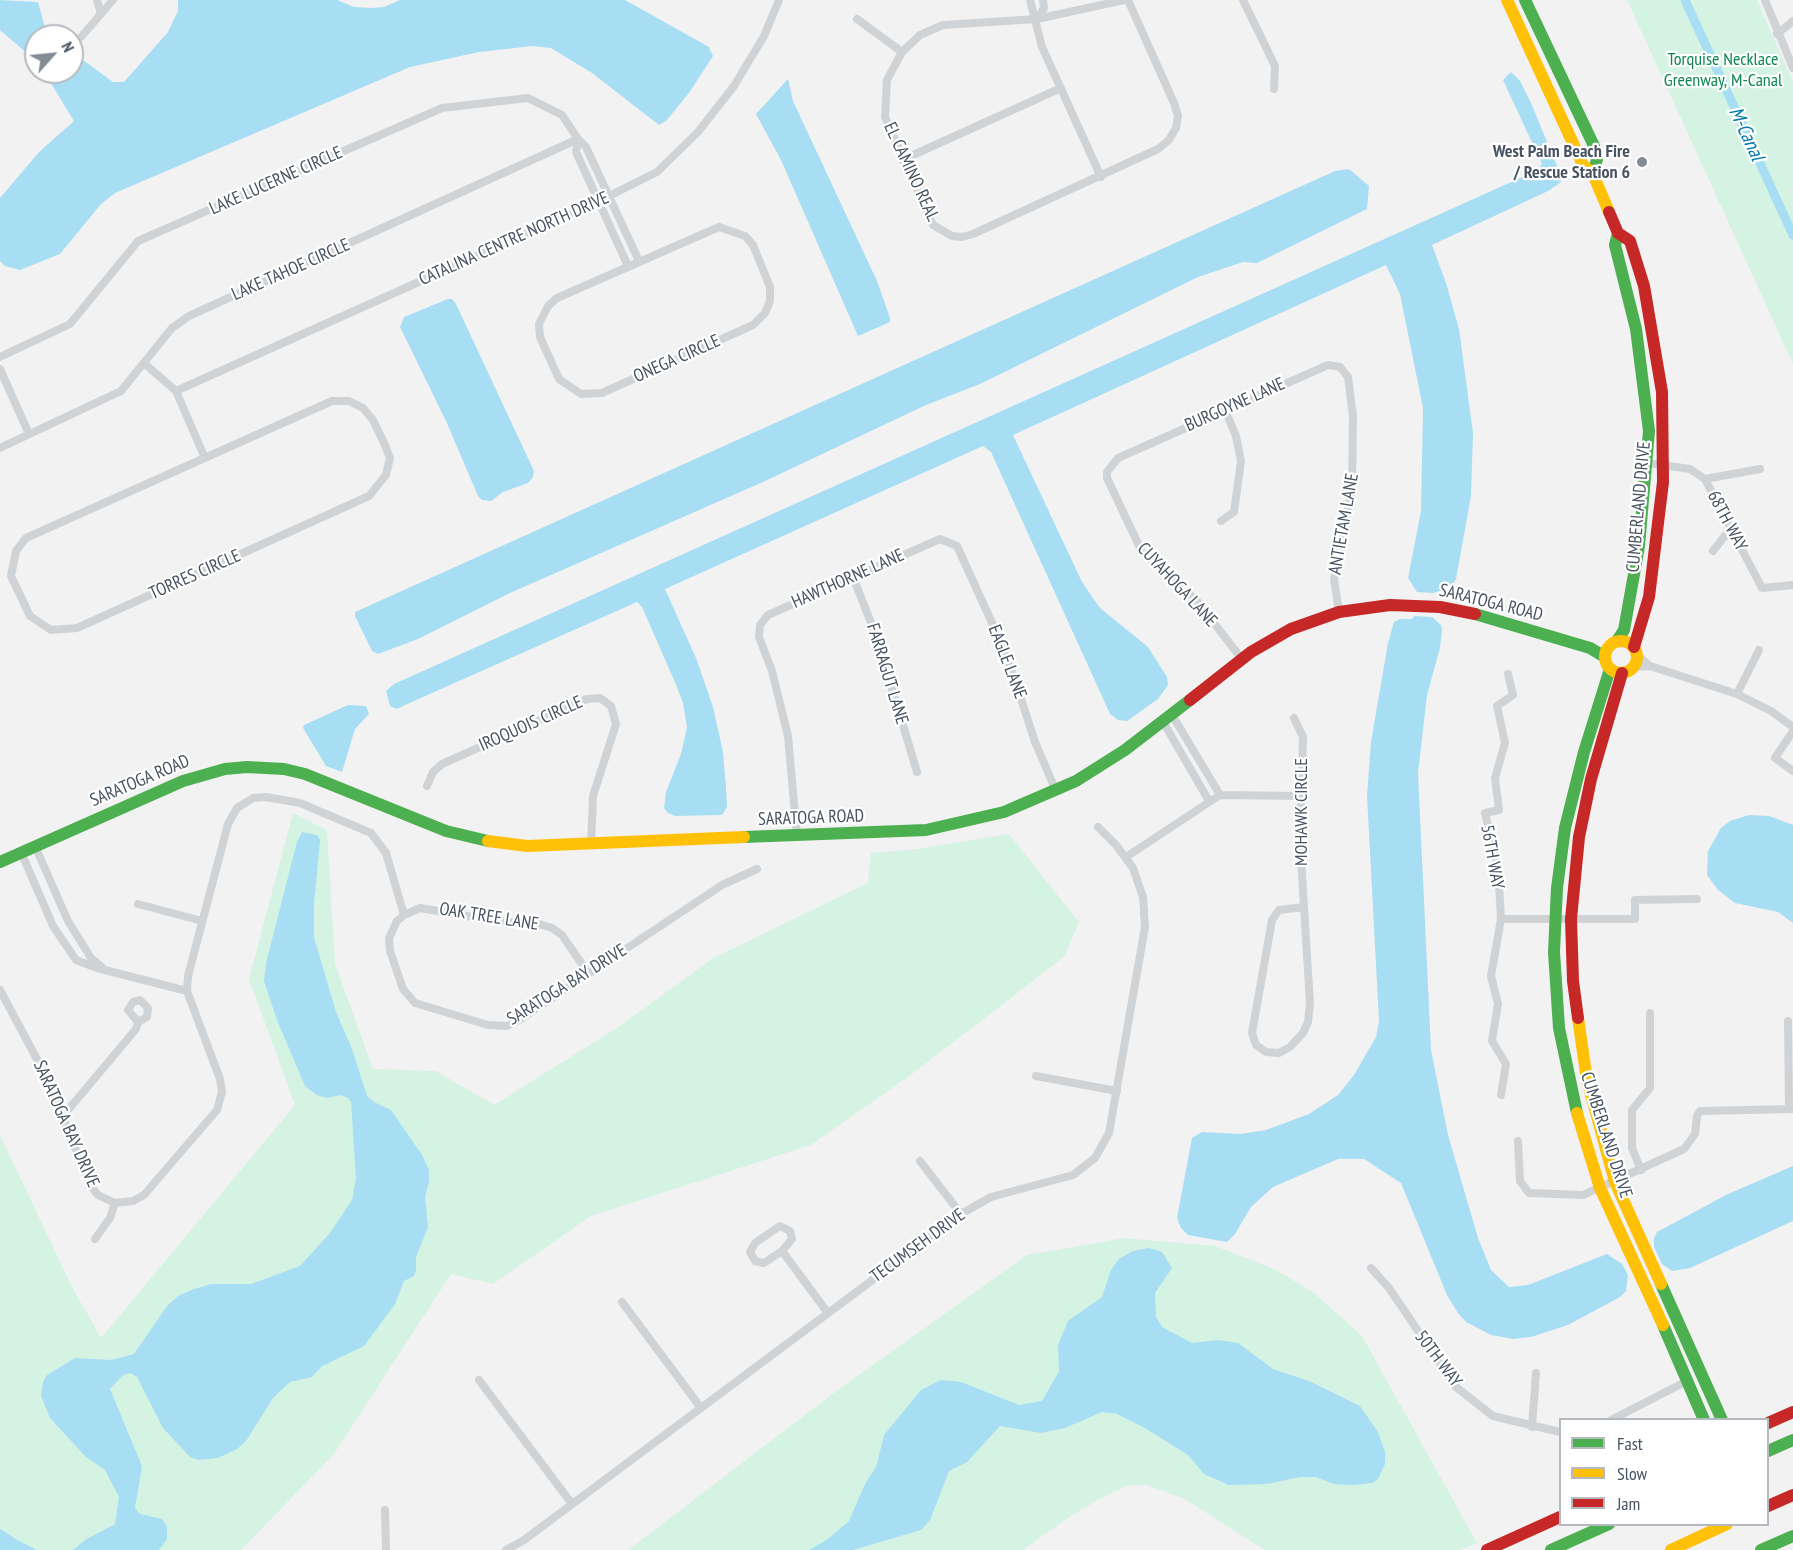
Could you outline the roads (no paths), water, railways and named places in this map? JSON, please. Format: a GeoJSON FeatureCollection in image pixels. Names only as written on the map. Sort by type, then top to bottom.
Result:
{"type":"FeatureCollection","features":[{"type":"Feature","properties":{"kind":"main road","name":"CUMBERLAND DRIVE"},"geometry":{"type":"LineString","coordinates":[[1507,0],[1583,165],[1593,174],[1618,233],[1630,241],[1645,294],[1662,392],[1661,503],[1649,597],[1635,650],[1622,670],[1571,799],[1557,888],[1554,952],[1559,1028],[1573,1101],[1704,1418]]}},
{"type":"Feature","properties":{"kind":"main road","name":"CUMBERLAND DRIVE"},"geometry":{"type":"LineString","coordinates":[[1525,0],[1594,146],[1597,159],[1593,174]]}},
{"type":"Feature","properties":{"kind":"main road","name":"CUMBERLAND DRIVE"},"geometry":{"type":"LineString","coordinates":[[1605,657],[1624,630],[1634,580],[1648,463],[1649,431],[1636,328],[1615,245],[1618,233]]}},
{"type":"Feature","properties":{"kind":"main road","name":"SARATOGA ROAD"},"geometry":{"type":"LineString","coordinates":[[0,862],[183,781],[225,769],[247,767],[305,774],[421,822],[471,838],[527,846],[797,837],[898,832],[954,825],[1004,812],[1056,791],[1109,761],[1241,658],[1291,629],[1339,612],[1390,605],[1440,607],[1480,615],[1590,648],[1605,657]]}},
{"type":"Feature","properties":{"kind":"main road"},"geometry":{"type":"LineString","coordinates":[[1614,643],[1626,642],[1635,650]]}},
{"type":"Feature","properties":{"kind":"main road","name":"SARATOGA ROAD"},"geometry":{"type":"LineString","coordinates":[[1590,648],[1614,643]]}},
{"type":"Feature","properties":{"kind":"main road"},"geometry":{"type":"LineString","coordinates":[[1605,657],[1622,670]]}},
{"type":"Feature","properties":{"kind":"main road","name":"CUMBERLAND DRIVE"},"geometry":{"type":"LineString","coordinates":[[1622,670],[1591,779],[1579,837],[1571,919],[1572,970],[1587,1080],[1607,1185],[1722,1418]]}},
{"type":"Feature","properties":{"kind":"main road"},"geometry":{"type":"LineString","coordinates":[[1769,1422],[1793,1412]]}},
{"type":"Feature","properties":{"kind":"main road"},"geometry":{"type":"LineString","coordinates":[[1769,1450],[1793,1440]]}},
{"type":"Feature","properties":{"kind":"main road"},"geometry":{"type":"LineString","coordinates":[[1769,1505],[1793,1495]]}},
{"type":"Feature","properties":{"kind":"main road"},"geometry":{"type":"LineString","coordinates":[[1487,1550],[1559,1517]]}},
{"type":"Feature","properties":{"kind":"main road"},"geometry":{"type":"LineString","coordinates":[[1551,1550],[1605,1526]]}},
{"type":"Feature","properties":{"kind":"main road"},"geometry":{"type":"LineString","coordinates":[[1671,1550],[1723,1526]]}},
{"type":"Feature","properties":{"kind":"main road"},"geometry":{"type":"LineString","coordinates":[[1761,1550],[1793,1536]]}},
{"type":"Feature","properties":{"kind":"street"},"geometry":{"type":"LineString","coordinates":[[97,0],[101,14]]}},
{"type":"Feature","properties":{"kind":"street"},"geometry":{"type":"LineString","coordinates":[[84,34],[113,0]]}},
{"type":"Feature","properties":{"kind":"street","name":"CATALINA CENTRE NORTH DRIVE"},"geometry":{"type":"LineString","coordinates":[[176,390],[611,196],[657,172],[698,132],[750,61],[779,0]]}},
{"type":"Feature","properties":{"kind":"street"},"geometry":{"type":"LineString","coordinates":[[1030,0],[1032,11],[1037,19],[1042,47],[1101,177]]}},
{"type":"Feature","properties":{"kind":"street"},"geometry":{"type":"LineString","coordinates":[[1037,19],[1044,8],[1043,0]]}},
{"type":"Feature","properties":{"kind":"street","name":"EL CAMINO REAL"},"geometry":{"type":"LineString","coordinates":[[1126,0],[1178,116],[1176,128],[1169,140],[1158,149],[1101,177],[962,237],[952,236],[933,225],[888,129],[884,105],[887,80],[902,52],[920,35],[943,25],[1037,19],[1126,0]]}},
{"type":"Feature","properties":{"kind":"street"},"geometry":{"type":"LineString","coordinates":[[1243,0],[1275,66],[1274,89]]}},
{"type":"Feature","properties":{"kind":"street"},"geometry":{"type":"LineString","coordinates":[[1765,0],[1793,68]]}},
{"type":"Feature","properties":{"kind":"street"},"geometry":{"type":"LineString","coordinates":[[858,19],[902,52]]}},
{"type":"Feature","properties":{"kind":"street"},"geometry":{"type":"LineString","coordinates":[[1778,34],[1793,21]]}},
{"type":"Feature","properties":{"kind":"street"},"geometry":{"type":"LineString","coordinates":[[902,160],[1061,88]]}},
{"type":"Feature","properties":{"kind":"street","name":"LAKE LUCERNE CIRCLE"},"geometry":{"type":"LineString","coordinates":[[0,357],[70,324],[138,241],[442,108],[528,98],[562,115],[586,147],[611,196]]}},
{"type":"Feature","properties":{"kind":"street","name":"LAKE LUCERNE CIRCLE"},"geometry":{"type":"LineString","coordinates":[[578,139],[576,152],[599,201]]}},
{"type":"Feature","properties":{"kind":"street","name":"LAKE TAHOE CIRCLE"},"geometry":{"type":"LineString","coordinates":[[0,448],[122,391],[172,328],[189,316],[578,139]]}},
{"type":"Feature","properties":{"kind":"street"},"geometry":{"type":"LineString","coordinates":[[611,196],[639,261]]}},
{"type":"Feature","properties":{"kind":"street"},"geometry":{"type":"LineString","coordinates":[[599,201],[628,266]]}},
{"type":"Feature","properties":{"kind":"street","name":"ONEGA CIRCLE"},"geometry":{"type":"LineString","coordinates":[[728,228],[745,236],[753,245],[770,287],[770,301],[765,313],[753,325],[602,393],[581,394],[559,379],[540,337],[542,313],[556,298],[639,261],[709,230],[728,228]]}},
{"type":"Feature","properties":{"kind":"street"},"geometry":{"type":"LineString","coordinates":[[145,364],[176,390],[204,456]]}},
{"type":"Feature","properties":{"kind":"street","name":"BURGOYNE LANE"},"geometry":{"type":"LineString","coordinates":[[1132,451],[1322,366],[1340,367]]}},
{"type":"Feature","properties":{"kind":"street","name":"ANTIETAM LANE"},"geometry":{"type":"LineString","coordinates":[[1339,612],[1334,579],[1352,490],[1354,443],[1349,382],[1340,367]]}},
{"type":"Feature","properties":{"kind":"street"},"geometry":{"type":"LineString","coordinates":[[0,369],[29,434]]}},
{"type":"Feature","properties":{"kind":"street","name":"TORRES CIRCLE"},"geometry":{"type":"LineString","coordinates":[[340,400],[356,404],[369,414],[390,458],[386,475],[369,496],[99,618],[60,631],[43,627],[30,616],[11,576],[12,559],[26,538],[204,456],[325,403],[340,400]]}},
{"type":"Feature","properties":{"kind":"street"},"geometry":{"type":"LineString","coordinates":[[1221,521],[1234,512],[1241,461],[1238,442],[1224,410]]}},
{"type":"Feature","properties":{"kind":"street","name":"CUYAHOGA LANE"},"geometry":{"type":"LineString","coordinates":[[1132,451],[1113,461],[1107,478],[1135,541],[1156,567],[1197,601],[1241,658]]}},
{"type":"Feature","properties":{"kind":"street","name":"68TH WAY"},"geometry":{"type":"LineString","coordinates":[[1648,463],[1690,469],[1705,479],[1762,588],[1793,585]]}},
{"type":"Feature","properties":{"kind":"street"},"geometry":{"type":"LineString","coordinates":[[1705,479],[1760,469]]}},
{"type":"Feature","properties":{"kind":"street"},"geometry":{"type":"LineString","coordinates":[[1713,551],[1731,528]]}},
{"type":"Feature","properties":{"kind":"street","name":"HAWTHORNE LANE"},"geometry":{"type":"LineString","coordinates":[[797,837],[788,736],[782,707],[758,631],[768,615],[934,540],[946,539]]}},
{"type":"Feature","properties":{"kind":"street","name":"EAGLE LANE"},"geometry":{"type":"LineString","coordinates":[[946,539],[957,546],[993,624],[1015,680],[1035,742],[1056,791]]}},
{"type":"Feature","properties":{"kind":"street","name":"FARRAGUT LANE"},"geometry":{"type":"LineString","coordinates":[[853,577],[878,638],[917,772]]}},
{"type":"Feature","properties":{"kind":"street"},"geometry":{"type":"LineString","coordinates":[[1635,650],[1650,666]]}},
{"type":"Feature","properties":{"kind":"street"},"geometry":{"type":"LineString","coordinates":[[1737,694],[1759,650]]}},
{"type":"Feature","properties":{"kind":"street"},"geometry":{"type":"LineString","coordinates":[[1622,670],[1650,666],[1737,694],[1783,720],[1793,729],[1775,758],[1793,771]]}},
{"type":"Feature","properties":{"kind":"street","name":"56TH WAY"},"geometry":{"type":"LineString","coordinates":[[1501,919],[1498,867],[1485,813],[1499,810],[1495,778],[1505,743],[1497,706],[1513,694],[1508,674]]}},
{"type":"Feature","properties":{"kind":"street","name":"IROQUOIS CIRCLE"},"geometry":{"type":"LineString","coordinates":[[427,786],[433,772],[442,764],[588,699],[600,698],[611,706],[616,724],[593,796],[591,845]]}},
{"type":"Feature","properties":{"kind":"street"},"geometry":{"type":"LineString","coordinates":[[1783,720],[1793,715]]}},
{"type":"Feature","properties":{"kind":"street"},"geometry":{"type":"LineString","coordinates":[[1167,717],[1220,795]]}},
{"type":"Feature","properties":{"kind":"street"},"geometry":{"type":"LineString","coordinates":[[1167,717],[1209,801]]}},
{"type":"Feature","properties":{"kind":"street","name":"MOHAWK CIRCLE"},"geometry":{"type":"LineString","coordinates":[[1294,718],[1303,737],[1300,796],[1310,1004],[1308,1022],[1303,1033],[1290,1047],[1279,1053],[1266,1052],[1256,1045],[1252,1033],[1272,920],[1279,910],[1304,907]]}},
{"type":"Feature","properties":{"kind":"street"},"geometry":{"type":"LineString","coordinates":[[1126,857],[1220,795],[1300,796]]}},
{"type":"Feature","properties":{"kind":"street","name":"SARATOGA BAY DRIVE"},"geometry":{"type":"LineString","coordinates":[[0,990],[28,1039],[63,1116],[90,1185],[98,1195],[115,1203],[133,1202],[149,1191],[220,1104],[222,1092],[220,1079],[187,991],[188,976],[230,819],[242,804],[260,797],[300,803],[371,834],[386,853],[404,915],[391,932],[390,951],[406,994],[426,1009],[454,1014],[488,1025],[507,1026],[519,1020],[722,885],[758,869]]}},
{"type":"Feature","properties":{"kind":"street","name":"TECUMSEH DRIVE"},"geometry":{"type":"LineString","coordinates":[[506,1550],[572,1504],[961,1214],[992,1197],[1066,1177],[1085,1167],[1095,1158],[1106,1139],[1117,1091],[1145,927],[1143,897],[1126,857],[1098,827]]}},
{"type":"Feature","properties":{"kind":"street"},"geometry":{"type":"LineString","coordinates":[[35,846],[68,921],[91,958],[104,969]]}},
{"type":"Feature","properties":{"kind":"street"},"geometry":{"type":"LineString","coordinates":[[21,852],[53,926],[76,960],[187,991]]}},
{"type":"Feature","properties":{"kind":"street"},"geometry":{"type":"LineString","coordinates":[[1501,1095],[1506,1064],[1492,1041],[1498,1004],[1491,976],[1501,919],[1635,919],[1635,900],[1698,899]]}},
{"type":"Feature","properties":{"kind":"street"},"geometry":{"type":"LineString","coordinates":[[138,904],[202,921]]}},
{"type":"Feature","properties":{"kind":"street","name":"OAK TREE LANE"},"geometry":{"type":"LineString","coordinates":[[404,915],[426,907],[496,921],[546,925],[562,935],[588,973]]}},
{"type":"Feature","properties":{"kind":"street"},"geometry":{"type":"LineString","coordinates":[[1641,1170],[1632,1148],[1632,1110],[1650,1088],[1650,1013]]}},
{"type":"Feature","properties":{"kind":"street"},"geometry":{"type":"LineString","coordinates":[[1518,1141],[1520,1181],[1529,1193],[1583,1195],[1684,1149],[1695,1134],[1700,1111],[1791,1109],[1788,1021]]}},
{"type":"Feature","properties":{"kind":"street"},"geometry":{"type":"LineString","coordinates":[[63,1116],[136,1029],[138,1022]]}},
{"type":"Feature","properties":{"kind":"street"},"geometry":{"type":"LineString","coordinates":[[1036,1076],[1117,1091]]}},
{"type":"Feature","properties":{"kind":"street"},"geometry":{"type":"LineString","coordinates":[[920,1161],[961,1214]]}},
{"type":"Feature","properties":{"kind":"street"},"geometry":{"type":"LineString","coordinates":[[95,1239],[110,1218],[115,1203]]}},
{"type":"Feature","properties":{"kind":"street"},"geometry":{"type":"LineString","coordinates":[[780,1226],[790,1231],[792,1239],[782,1251],[764,1263],[755,1261],[750,1252],[755,1243],[780,1226]]}},
{"type":"Feature","properties":{"kind":"street"},"geometry":{"type":"LineString","coordinates":[[782,1251],[828,1312]]}},
{"type":"Feature","properties":{"kind":"street","name":"50TH WAY"},"geometry":{"type":"LineString","coordinates":[[1371,1268],[1389,1288],[1456,1387],[1493,1416],[1559,1432]]}},
{"type":"Feature","properties":{"kind":"street"},"geometry":{"type":"LineString","coordinates":[[622,1302],[701,1408]]}},
{"type":"Feature","properties":{"kind":"street"},"geometry":{"type":"LineString","coordinates":[[1532,1427],[1536,1373]]}},
{"type":"Feature","properties":{"kind":"street"},"geometry":{"type":"LineString","coordinates":[[479,1380],[572,1504]]}},
{"type":"Feature","properties":{"kind":"street"},"geometry":{"type":"LineString","coordinates":[[1613,1418],[1689,1380]]}},
{"type":"Feature","properties":{"kind":"street"},"geometry":{"type":"LineString","coordinates":[[385,1510],[386,1550]]}},
{"type":"Feature","properties":{"kind":"water"},"geometry":{"type":"Polygon","coordinates":[[[0,0],[38,2],[44,24],[24,24],[24,51],[0,30],[0,0]]]}},
{"type":"Feature","properties":{"kind":"water"},"geometry":{"type":"Polygon","coordinates":[[[178,0],[337,0],[354,7],[371,8],[384,7],[400,0],[625,0],[709,47],[713,56],[689,93],[666,121],[659,125],[592,73],[551,48],[533,46],[479,52],[410,67],[115,193],[101,204],[60,254],[20,270],[5,266],[0,261],[0,198],[39,152],[74,121],[51,84],[84,84],[84,61],[113,82],[124,82],[168,32],[178,11],[178,0]]]}},
{"type":"Feature","properties":{"kind":"water"},"geometry":{"type":"Polygon","coordinates":[[[1511,72],[1520,81],[1531,103],[1562,178],[1560,183],[1548,191],[1432,245],[1459,329],[1473,433],[1471,496],[1456,579],[1450,588],[1433,593],[1417,592],[1408,578],[1421,511],[1423,408],[1400,294],[1386,265],[1013,435],[1082,582],[1100,608],[1148,647],[1167,677],[1168,685],[1158,699],[1127,721],[1118,720],[1110,714],[991,452],[983,446],[665,589],[696,658],[713,707],[723,752],[726,787],[727,807],[722,815],[675,816],[664,808],[666,792],[681,754],[687,727],[683,703],[677,687],[642,607],[637,602],[397,709],[390,706],[386,691],[394,684],[1538,170],[1542,164],[1503,80],[1511,72]]]}},
{"type":"Feature","properties":{"kind":"water"},"geometry":{"type":"Polygon","coordinates":[[[788,79],[793,101],[877,281],[890,318],[890,322],[858,336],[781,160],[756,114],[788,79]]]}},
{"type":"Feature","properties":{"kind":"water"},"geometry":{"type":"Polygon","coordinates":[[[1349,169],[1369,186],[1367,209],[1257,263],[1243,262],[1198,277],[980,384],[926,405],[763,482],[510,593],[418,639],[378,654],[372,651],[355,616],[355,612],[1335,171],[1349,169]]]}},
{"type":"Feature","properties":{"kind":"water"},"geometry":{"type":"Polygon","coordinates":[[[452,299],[456,304],[534,471],[528,483],[503,492],[491,501],[482,500],[478,496],[446,421],[400,327],[404,317],[452,299]]]}},
{"type":"Feature","properties":{"kind":"water"},"geometry":{"type":"Polygon","coordinates":[[[1414,616],[1432,617],[1441,625],[1442,630],[1440,648],[1427,695],[1418,773],[1431,1050],[1448,1135],[1478,1238],[1491,1270],[1509,1287],[1528,1285],[1607,1254],[1622,1264],[1628,1275],[1626,1291],[1620,1297],[1568,1325],[1531,1337],[1513,1339],[1491,1335],[1466,1322],[1447,1295],[1401,1183],[1364,1159],[1338,1159],[1273,1187],[1251,1207],[1235,1234],[1227,1242],[1188,1235],[1181,1228],[1177,1218],[1192,1138],[1202,1132],[1240,1134],[1266,1130],[1309,1114],[1338,1095],[1354,1075],[1376,1037],[1379,1021],[1367,796],[1371,742],[1388,643],[1394,622],[1400,619],[1412,619],[1414,616]]]}},
{"type":"Feature","properties":{"kind":"water"},"geometry":{"type":"Polygon","coordinates":[[[348,705],[366,706],[369,714],[355,729],[342,772],[326,766],[303,728],[304,725],[348,705]]]}},
{"type":"Feature","properties":{"kind":"water"},"geometry":{"type":"Polygon","coordinates":[[[1749,815],[1769,816],[1793,825],[1793,923],[1778,912],[1735,903],[1718,890],[1707,875],[1708,851],[1721,828],[1730,821],[1749,815]]]}},
{"type":"Feature","properties":{"kind":"water"},"geometry":{"type":"Polygon","coordinates":[[[302,832],[317,835],[320,840],[314,904],[314,937],[336,1012],[352,1049],[367,1096],[391,1110],[422,1155],[429,1170],[429,1182],[425,1196],[428,1227],[416,1257],[416,1271],[414,1276],[404,1281],[395,1304],[364,1346],[322,1366],[312,1377],[290,1382],[273,1398],[246,1441],[237,1449],[218,1458],[199,1460],[190,1457],[163,1428],[137,1377],[130,1373],[123,1375],[110,1389],[142,1466],[135,1508],[140,1514],[162,1519],[167,1526],[167,1539],[159,1550],[73,1550],[85,1540],[115,1524],[119,1497],[105,1470],[86,1457],[50,1418],[41,1396],[43,1382],[47,1375],[75,1358],[111,1360],[134,1354],[167,1306],[178,1296],[194,1289],[212,1284],[251,1284],[300,1266],[330,1233],[352,1200],[356,1179],[351,1102],[340,1095],[327,1098],[317,1095],[305,1086],[277,1020],[264,981],[266,963],[297,842],[302,832]]]}},
{"type":"Feature","properties":{"kind":"water"},"geometry":{"type":"Polygon","coordinates":[[[1793,1166],[1793,1221],[1690,1268],[1672,1271],[1662,1264],[1654,1247],[1657,1232],[1728,1194],[1793,1166]]]}},
{"type":"Feature","properties":{"kind":"water"},"geometry":{"type":"Polygon","coordinates":[[[1149,1248],[1162,1252],[1172,1268],[1155,1293],[1156,1317],[1162,1327],[1192,1343],[1218,1340],[1238,1343],[1273,1369],[1309,1381],[1360,1406],[1378,1432],[1385,1452],[1385,1464],[1378,1479],[1372,1483],[1353,1485],[1334,1484],[1316,1477],[1300,1477],[1267,1484],[1229,1485],[1204,1474],[1188,1455],[1145,1428],[1117,1414],[1102,1412],[1065,1428],[1041,1433],[1000,1426],[967,1462],[949,1471],[930,1520],[921,1530],[853,1550],[809,1550],[828,1539],[849,1521],[865,1484],[876,1467],[884,1435],[921,1390],[941,1380],[961,1382],[1019,1405],[1042,1401],[1059,1371],[1058,1345],[1068,1321],[1102,1297],[1111,1270],[1119,1259],[1133,1251],[1149,1248]]]}},
{"type":"Feature","properties":{"kind":"water"},"geometry":{"type":"Polygon","coordinates":[[[0,1529],[19,1541],[37,1550],[0,1550],[0,1529]]]}},
{"type":"Feature","properties":{"kind":"waterway","name":"M-Canal"},"geometry":{"type":"LineString","coordinates":[[1685,0],[1793,235]]}},
{"type":"Feature","properties":{"kind":"place","name":"West Palm Beach Fire / Rescue Station 6"},"geometry":{"type":"Point","coordinates":[1642,162]}},
{"type":"Feature","properties":{"kind":"park label","name":"Torquise Necklace Greenway, M-Canal"},"geometry":{"type":"Point","coordinates":[1723,70]}}]}
